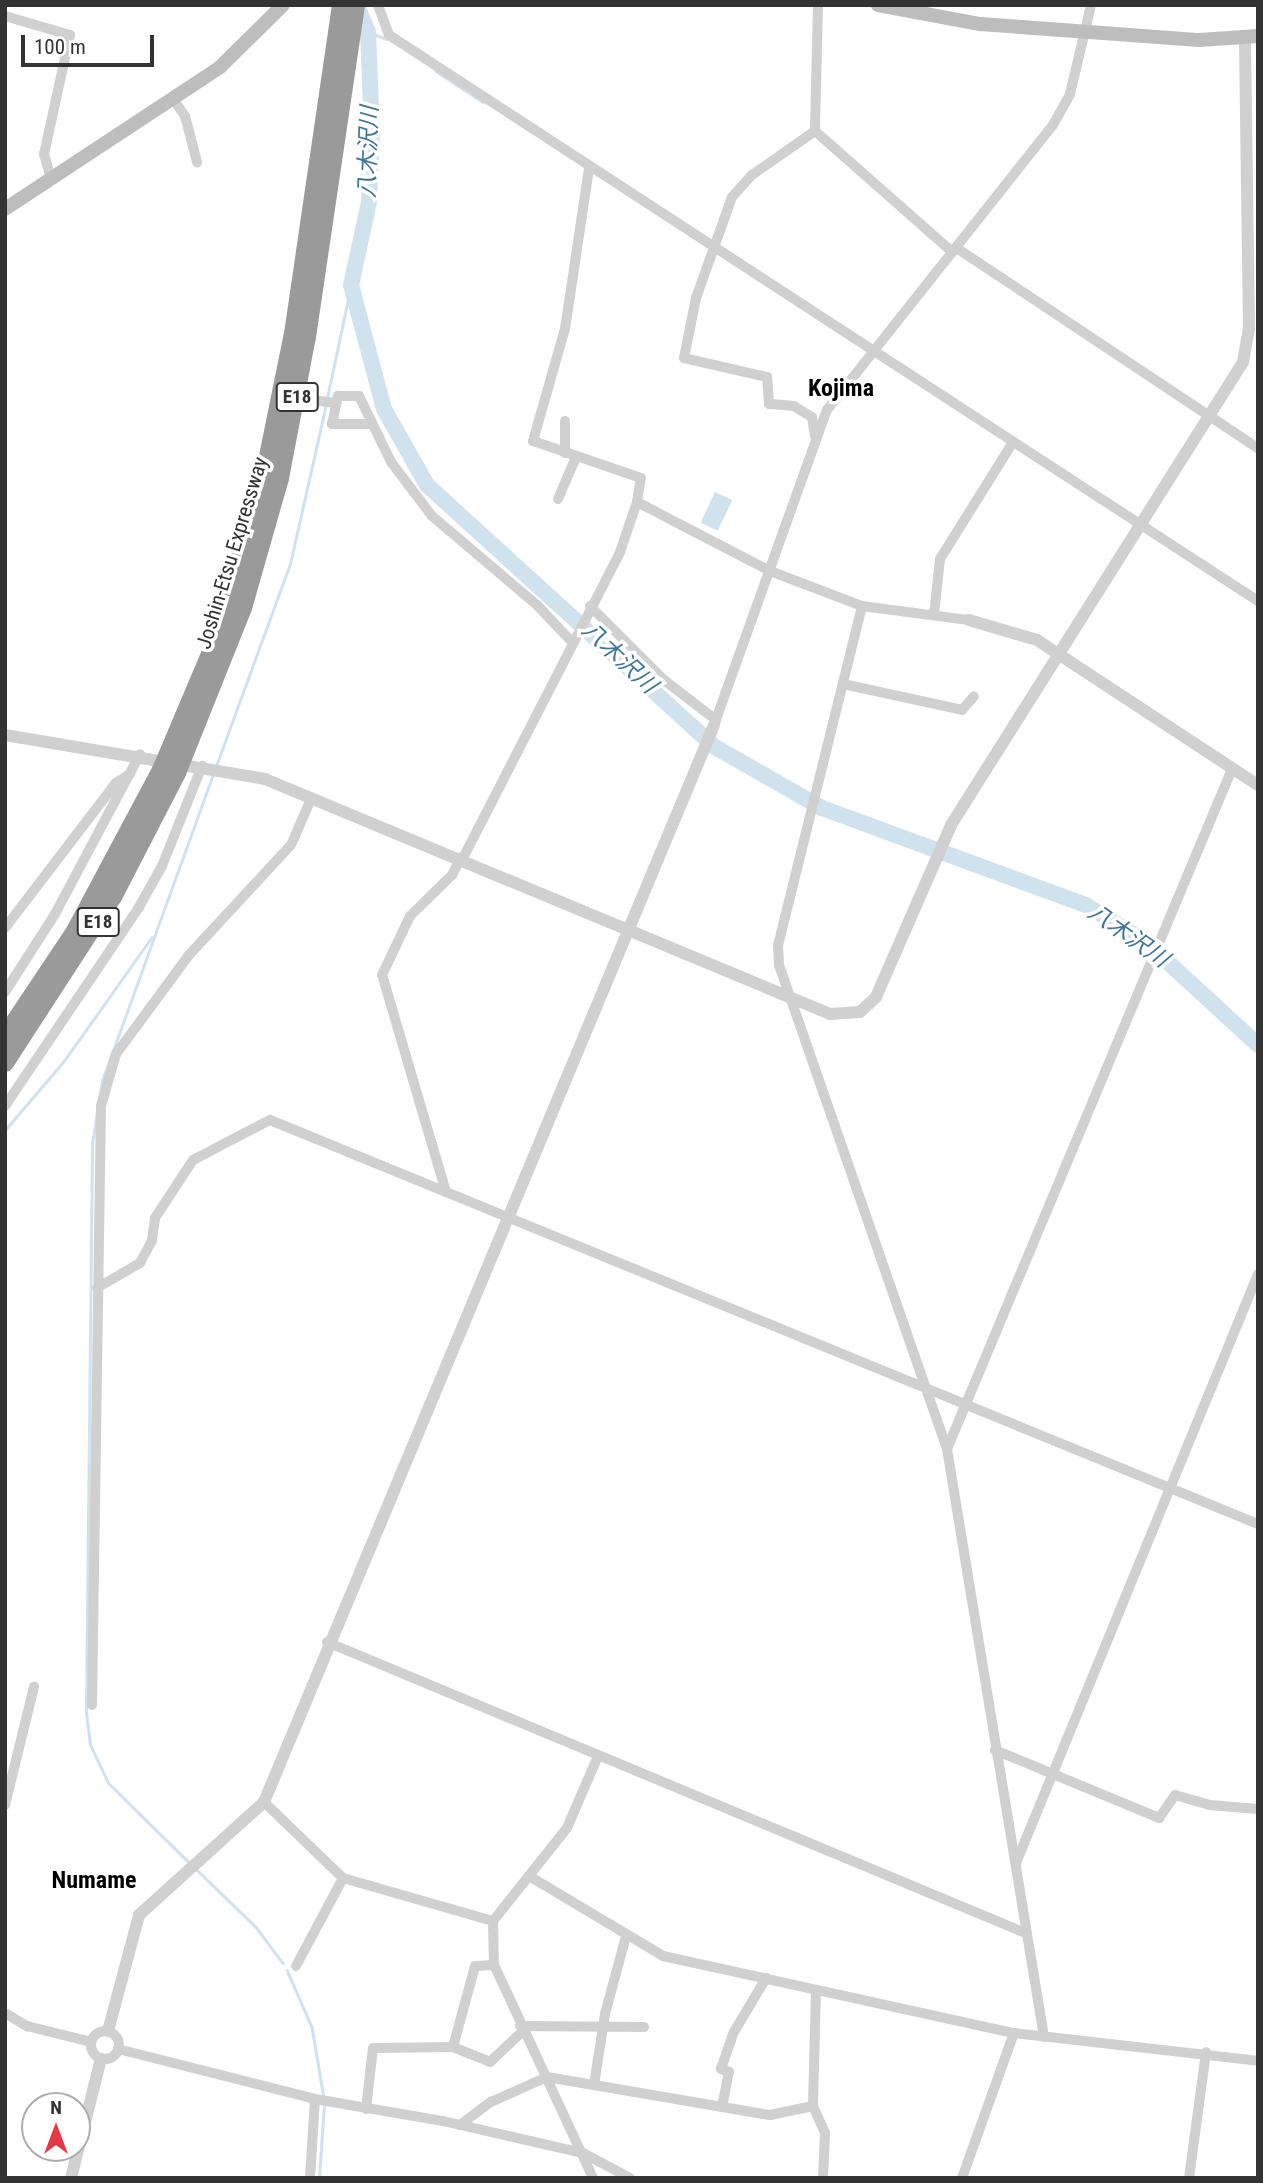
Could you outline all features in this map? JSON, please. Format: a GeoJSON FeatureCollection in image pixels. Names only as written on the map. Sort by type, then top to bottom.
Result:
{"type":"FeatureCollection","features":[{"type":"Feature","properties":{"kind":"highway","name":"Joshin-Etsu Expressway"},"geometry":{"type":"LineString","coordinates":[[5,1036],[75,931],[169,772],[220,625],[267,465],[291,347],[341,5]]}},
{"type":"Feature","properties":{"kind":"highway","name":"Joshin-Etsu Expressway"},"geometry":{"type":"LineString","coordinates":[[5,1063],[89,937],[232,639],[280,478],[307,337],[356,5]]}},
{"type":"Feature","properties":{"kind":"main road"},"geometry":{"type":"LineString","coordinates":[[5,209],[220,67],[283,5]]}},
{"type":"Feature","properties":{"kind":"main road"},"geometry":{"type":"LineString","coordinates":[[878,5],[980,24],[1084,32],[1252,37]]}},
{"type":"Feature","properties":{"kind":"street"},"geometry":{"type":"LineString","coordinates":[[378,5],[389,35],[589,169],[1258,601]]}},
{"type":"Feature","properties":{"kind":"street"},"geometry":{"type":"LineString","coordinates":[[818,5],[815,131],[950,250],[958,249],[1258,448]]}},
{"type":"Feature","properties":{"kind":"street"},"geometry":{"type":"LineString","coordinates":[[108,2031],[139,1915],[264,1802],[327,1642],[697,767],[799,499],[815,436],[827,410],[958,249],[1053,125],[1070,94],[1091,5]]}},
{"type":"Feature","properties":{"kind":"street"},"geometry":{"type":"LineString","coordinates":[[5,16],[70,35],[44,154],[51,178]]}},
{"type":"Feature","properties":{"kind":"street"},"geometry":{"type":"LineString","coordinates":[[5,735],[140,754],[224,771],[312,797],[840,1017],[866,1008],[876,997],[951,825],[1243,362],[1249,329],[1252,37]]}},
{"type":"Feature","properties":{"kind":"street"},"geometry":{"type":"LineString","coordinates":[[172,97],[185,116],[197,162]]}},
{"type":"Feature","properties":{"kind":"street"},"geometry":{"type":"LineString","coordinates":[[815,131],[752,175],[732,197],[712,249],[684,358],[768,377],[769,404],[794,406],[812,418],[815,436]]}},
{"type":"Feature","properties":{"kind":"street"},"geometry":{"type":"LineString","coordinates":[[446,1192],[382,975],[410,916],[452,875],[462,858],[571,639],[620,552],[637,502],[641,478],[533,441],[565,329],[589,169]]}},
{"type":"Feature","properties":{"kind":"street"},"geometry":{"type":"LineString","coordinates":[[372,424],[332,424],[338,396],[359,396],[391,462],[432,516],[571,639]]}},
{"type":"Feature","properties":{"kind":"street"},"geometry":{"type":"LineString","coordinates":[[311,400],[335,403]]}},
{"type":"Feature","properties":{"kind":"street"},"geometry":{"type":"LineString","coordinates":[[565,421],[565,453]]}},
{"type":"Feature","properties":{"kind":"street"},"geometry":{"type":"LineString","coordinates":[[934,615],[940,558],[1013,442]]}},
{"type":"Feature","properties":{"kind":"street"},"geometry":{"type":"LineString","coordinates":[[558,499],[576,457]]}},
{"type":"Feature","properties":{"kind":"street"},"geometry":{"type":"LineString","coordinates":[[637,502],[771,571],[862,606],[969,620],[1013,629],[1060,655],[1258,785]]}},
{"type":"Feature","properties":{"kind":"street"},"geometry":{"type":"LineString","coordinates":[[590,606],[664,680],[715,722]]}},
{"type":"Feature","properties":{"kind":"street"},"geometry":{"type":"LineString","coordinates":[[862,606],[811,824],[778,945],[785,995],[947,1449],[1016,1864],[1023,1932],[1044,2037]]}},
{"type":"Feature","properties":{"kind":"street"},"geometry":{"type":"LineString","coordinates":[[843,684],[962,710],[974,696]]}},
{"type":"Feature","properties":{"kind":"street"},"geometry":{"type":"LineString","coordinates":[[5,992],[140,754]]}},
{"type":"Feature","properties":{"kind":"street"},"geometry":{"type":"LineString","coordinates":[[5,1106],[139,907],[162,866],[204,767]]}},
{"type":"Feature","properties":{"kind":"street"},"geometry":{"type":"LineString","coordinates":[[947,1449],[1232,769]]}},
{"type":"Feature","properties":{"kind":"street"},"geometry":{"type":"LineString","coordinates":[[5,928],[116,783],[132,772]]}},
{"type":"Feature","properties":{"kind":"street"},"geometry":{"type":"LineString","coordinates":[[92,1705],[101,1106],[116,1054],[189,956],[291,845],[312,797]]}},
{"type":"Feature","properties":{"kind":"street"},"geometry":{"type":"LineString","coordinates":[[97,1288],[140,1263],[152,1240],[155,1218],[193,1160],[270,1120],[1258,1524]]}},
{"type":"Feature","properties":{"kind":"street"},"geometry":{"type":"LineString","coordinates":[[1016,1864],[1258,1274]]}},
{"type":"Feature","properties":{"kind":"street"},"geometry":{"type":"LineString","coordinates":[[327,1642],[1023,1932]]}},
{"type":"Feature","properties":{"kind":"street"},"geometry":{"type":"LineString","coordinates":[[5,1805],[34,1688]]}},
{"type":"Feature","properties":{"kind":"street"},"geometry":{"type":"LineString","coordinates":[[995,1750],[1159,1818],[1175,1795],[1209,1805],[1258,1809]]}},
{"type":"Feature","properties":{"kind":"street"},"geometry":{"type":"LineString","coordinates":[[589,2175],[583,2153],[522,2028],[495,1965],[493,1921],[567,1828],[598,1755]]}},
{"type":"Feature","properties":{"kind":"street"},"geometry":{"type":"LineString","coordinates":[[264,1802],[343,1878],[493,1921]]}},
{"type":"Feature","properties":{"kind":"street"},"geometry":{"type":"LineString","coordinates":[[529,1875],[663,1956],[1014,2033],[1206,2052],[1258,2061]]}},
{"type":"Feature","properties":{"kind":"street"},"geometry":{"type":"LineString","coordinates":[[296,1966],[343,1878]]}},
{"type":"Feature","properties":{"kind":"street"},"geometry":{"type":"LineString","coordinates":[[594,2085],[604,2028],[626,1936]]}},
{"type":"Feature","properties":{"kind":"street"},"geometry":{"type":"LineString","coordinates":[[453,2047],[475,1966],[495,1965]]}},
{"type":"Feature","properties":{"kind":"street"},"geometry":{"type":"LineString","coordinates":[[722,2107],[726,2057],[766,1978]]}},
{"type":"Feature","properties":{"kind":"street"},"geometry":{"type":"LineString","coordinates":[[816,1990],[813,2106],[825,2133],[823,2178]]}},
{"type":"Feature","properties":{"kind":"street"},"geometry":{"type":"LineString","coordinates":[[5,2013],[27,2026],[91,2042],[101,2059],[71,2178]]}},
{"type":"Feature","properties":{"kind":"street"},"geometry":{"type":"LineString","coordinates":[[366,2109],[373,2048],[453,2047],[490,2062],[522,2028],[644,2027]]}},
{"type":"Feature","properties":{"kind":"street"},"geometry":{"type":"LineString","coordinates":[[91,2042],[98,2032],[108,2031],[118,2039],[118,2049]]}},
{"type":"Feature","properties":{"kind":"street"},"geometry":{"type":"LineString","coordinates":[[962,2178],[1014,2033]]}},
{"type":"Feature","properties":{"kind":"street"},"geometry":{"type":"LineString","coordinates":[[101,2059],[118,2049],[315,2099],[460,2125],[583,2153],[630,2178]]}},
{"type":"Feature","properties":{"kind":"street"},"geometry":{"type":"LineString","coordinates":[[1189,2178],[1206,2052]]}},
{"type":"Feature","properties":{"kind":"street"},"geometry":{"type":"LineString","coordinates":[[460,2125],[491,2102],[547,2077],[770,2115],[813,2106]]}},
{"type":"Feature","properties":{"kind":"street"},"geometry":{"type":"LineString","coordinates":[[310,2178],[315,2099]]}},
{"type":"Feature","properties":{"kind":"water"},"geometry":{"type":"Polygon","coordinates":[[[715,492],[732,500],[718,531],[701,523],[715,492]]]}},
{"type":"Feature","properties":{"kind":"waterway","name":"八木沢川"},"geometry":{"type":"LineString","coordinates":[[357,5],[368,32],[372,133],[369,202],[351,285],[384,409],[427,485],[715,747],[822,808],[1086,905],[1146,942],[1258,1045]]}},
{"type":"Feature","properties":{"kind":"waterway"},"geometry":{"type":"LineString","coordinates":[[368,32],[387,39]]}},
{"type":"Feature","properties":{"kind":"waterway"},"geometry":{"type":"LineString","coordinates":[[436,71],[483,102]]}},
{"type":"Feature","properties":{"kind":"waterway"},"geometry":{"type":"LineString","coordinates":[[327,398],[351,285]]}},
{"type":"Feature","properties":{"kind":"waterway"},"geometry":{"type":"LineString","coordinates":[[216,766],[290,564],[326,404]]}},
{"type":"Feature","properties":{"kind":"waterway"},"geometry":{"type":"LineString","coordinates":[[190,1864],[108,1783],[90,1745],[86,1712],[92,1144],[102,1081],[213,775]]}},
{"type":"Feature","properties":{"kind":"waterway"},"geometry":{"type":"LineString","coordinates":[[5,1130],[64,1061],[151,938]]}},
{"type":"Feature","properties":{"kind":"waterway"},"geometry":{"type":"LineString","coordinates":[[195,1868],[256,1927],[283,1963]]}},
{"type":"Feature","properties":{"kind":"waterway"},"geometry":{"type":"LineString","coordinates":[[287,1970],[312,2027],[324,2098]]}},
{"type":"Feature","properties":{"kind":"waterway"},"geometry":{"type":"LineString","coordinates":[[319,2178],[324,2104]]}},
{"type":"Feature","properties":{"kind":"district","name":"Kojima"},"geometry":{"type":"Point","coordinates":[841,389]}},
{"type":"Feature","properties":{"kind":"district","name":"Numame"},"geometry":{"type":"Point","coordinates":[94,1881]}}]}
